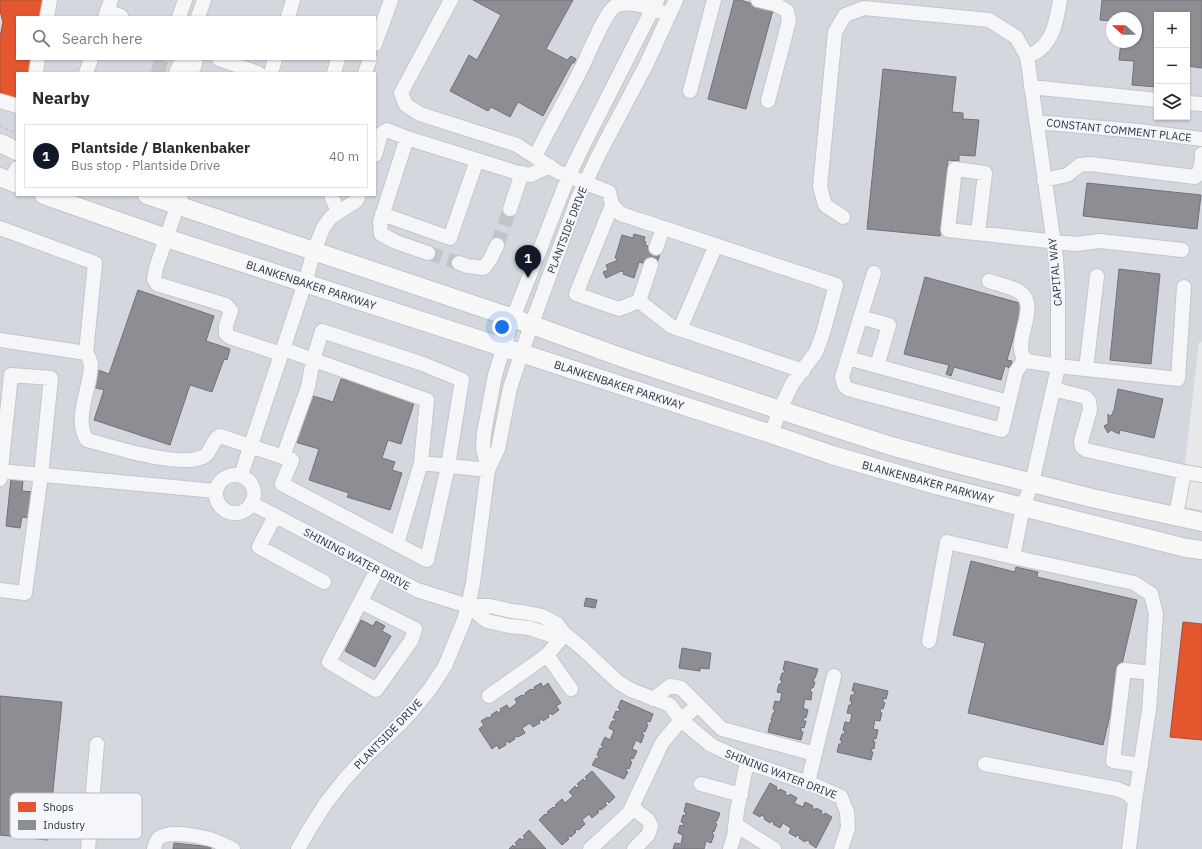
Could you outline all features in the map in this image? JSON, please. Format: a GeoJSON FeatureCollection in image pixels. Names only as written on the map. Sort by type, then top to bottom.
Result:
{"type":"FeatureCollection","features":[{"type":"Feature","properties":{"kind":"main road"},"geometry":{"type":"LineString","coordinates":[[0,143],[16,150]]}},
{"type":"Feature","properties":{"kind":"main road","name":"BLANKENBAKER PARKWAY"},"geometry":{"type":"LineString","coordinates":[[47,196],[166,238],[771,434],[832,456],[936,485],[1186,548],[1202,550]]}},
{"type":"Feature","properties":{"kind":"main road"},"geometry":{"type":"LineString","coordinates":[[153,196],[179,200],[314,251],[513,318],[626,359],[891,446],[1092,498],[1202,522]]}},
{"type":"Feature","properties":{"kind":"street"},"geometry":{"type":"LineString","coordinates":[[47,16],[50,0]]}},
{"type":"Feature","properties":{"kind":"street"},"geometry":{"type":"LineString","coordinates":[[179,16],[185,0]]}},
{"type":"Feature","properties":{"kind":"street"},"geometry":{"type":"LineString","coordinates":[[198,16],[204,0]]}},
{"type":"Feature","properties":{"kind":"street"},"geometry":{"type":"LineString","coordinates":[[288,16],[293,0]]}},
{"type":"Feature","properties":{"kind":"street"},"geometry":{"type":"LineString","coordinates":[[376,41],[391,0]]}},
{"type":"Feature","properties":{"kind":"street"},"geometry":{"type":"LineString","coordinates":[[451,0],[401,93],[406,105],[420,114],[517,145],[558,172],[569,175],[609,192],[612,205],[621,214],[836,285],[823,333],[816,352],[792,384],[771,434]]}},
{"type":"Feature","properties":{"kind":"street","name":"PLANTSIDE DRIVE"},"geometry":{"type":"LineString","coordinates":[[298,849],[314,822],[344,780],[366,756],[400,724],[430,689],[445,666],[464,620],[468,606],[488,470],[498,449],[510,388],[531,325],[578,198],[646,65],[676,0]]}},
{"type":"Feature","properties":{"kind":"street"},"geometry":{"type":"LineString","coordinates":[[690,91],[714,0]]}},
{"type":"Feature","properties":{"kind":"street"},"geometry":{"type":"LineString","coordinates":[[758,0],[775,4],[787,11],[790,21],[768,101]]}},
{"type":"Feature","properties":{"kind":"street"},"geometry":{"type":"LineString","coordinates":[[1027,56],[1039,50],[1048,40],[1056,21],[1060,0]]}},
{"type":"Feature","properties":{"kind":"street"},"geometry":{"type":"LineString","coordinates":[[535,157],[583,66],[608,14],[614,7],[621,3],[655,4],[669,15]]}},
{"type":"Feature","properties":{"kind":"street","name":"PLANTSIDE DRIVE"},"geometry":{"type":"LineString","coordinates":[[488,470],[483,448],[484,433],[489,404],[503,348],[513,318],[569,175],[655,4]]}},
{"type":"Feature","properties":{"kind":"street","name":"CAPITAL WAY"},"geometry":{"type":"LineString","coordinates":[[843,217],[825,205],[820,187],[835,32],[845,15],[864,8],[989,20],[1016,37],[1027,56],[1053,242],[1058,292],[1058,366],[1032,483],[1023,507],[1013,557]]}},
{"type":"Feature","properties":{"kind":"street"},"geometry":{"type":"LineString","coordinates":[[108,9],[121,16]]}},
{"type":"Feature","properties":{"kind":"street"},"geometry":{"type":"LineString","coordinates":[[36,72],[38,60]]}},
{"type":"Feature","properties":{"kind":"street"},"geometry":{"type":"LineString","coordinates":[[86,72],[91,60]]}},
{"type":"Feature","properties":{"kind":"street"},"geometry":{"type":"LineString","coordinates":[[176,72],[182,60]]}},
{"type":"Feature","properties":{"kind":"street"},"geometry":{"type":"LineString","coordinates":[[222,60],[255,72]]}},
{"type":"Feature","properties":{"kind":"street"},"geometry":{"type":"LineString","coordinates":[[271,72],[275,60]]}},
{"type":"Feature","properties":{"kind":"street"},"geometry":{"type":"LineString","coordinates":[[334,72],[338,60]]}},
{"type":"Feature","properties":{"kind":"street"},"geometry":{"type":"LineString","coordinates":[[365,72],[370,60]]}},
{"type":"Feature","properties":{"kind":"street"},"geometry":{"type":"LineString","coordinates":[[1031,87],[1154,100]]}},
{"type":"Feature","properties":{"kind":"street"},"geometry":{"type":"LineString","coordinates":[[612,90],[628,99]]}},
{"type":"Feature","properties":{"kind":"street"},"geometry":{"type":"LineString","coordinates":[[0,101],[16,106]]}},
{"type":"Feature","properties":{"kind":"street"},"geometry":{"type":"LineString","coordinates":[[1190,103],[1202,104]]}},
{"type":"Feature","properties":{"kind":"street","name":"CONSTANT COMMENT PLACE"},"geometry":{"type":"LineString","coordinates":[[1036,122],[1138,131],[1202,139]]}},
{"type":"Feature","properties":{"kind":"street"},"geometry":{"type":"LineString","coordinates":[[376,152],[381,134],[387,130],[407,138],[530,175],[550,166]]}},
{"type":"Feature","properties":{"kind":"street"},"geometry":{"type":"LineString","coordinates":[[407,138],[382,214],[380,222],[381,234],[396,242],[428,253]]}},
{"type":"Feature","properties":{"kind":"street"},"geometry":{"type":"LineString","coordinates":[[1044,180],[1067,175],[1080,165],[1090,164],[1195,177],[1201,170],[1202,154]]}},
{"type":"Feature","properties":{"kind":"street"},"geometry":{"type":"LineString","coordinates":[[382,214],[450,238],[477,160]]}},
{"type":"Feature","properties":{"kind":"street"},"geometry":{"type":"LineString","coordinates":[[978,233],[985,173],[955,169],[948,230],[1076,244],[1100,241],[1182,250]]}},
{"type":"Feature","properties":{"kind":"street"},"geometry":{"type":"LineString","coordinates":[[510,209],[522,173]]}},
{"type":"Feature","properties":{"kind":"street"},"geometry":{"type":"LineString","coordinates":[[331,196],[338,212]]}},
{"type":"Feature","properties":{"kind":"street"},"geometry":{"type":"LineString","coordinates":[[241,475],[305,283],[314,251],[323,228],[331,217],[356,201],[358,196]]}},
{"type":"Feature","properties":{"kind":"street"},"geometry":{"type":"LineString","coordinates":[[179,200],[156,268],[154,279],[157,284],[226,305],[231,311],[226,325],[226,334],[230,338],[313,360],[427,400],[421,463],[397,544]]}},
{"type":"Feature","properties":{"kind":"street"},"geometry":{"type":"LineString","coordinates":[[612,205],[576,294],[619,309],[639,301],[651,265]]}},
{"type":"Feature","properties":{"kind":"street"},"geometry":{"type":"LineString","coordinates":[[0,228],[95,264],[86,353],[91,362],[81,423],[87,440],[169,460],[191,460],[205,456],[217,437],[220,436],[251,446],[283,457],[292,460],[282,484],[427,560],[448,466],[462,380],[423,364],[322,331],[313,360],[308,387],[283,457]]}},
{"type":"Feature","properties":{"kind":"street"},"geometry":{"type":"LineString","coordinates":[[656,248],[663,228]]}},
{"type":"Feature","properties":{"kind":"street"},"geometry":{"type":"LineString","coordinates":[[459,263],[467,266],[484,268],[497,245]]}},
{"type":"Feature","properties":{"kind":"street"},"geometry":{"type":"LineString","coordinates":[[680,329],[716,245]]}},
{"type":"Feature","properties":{"kind":"street"},"geometry":{"type":"LineString","coordinates":[[874,273],[842,377],[844,385],[848,389],[1002,430],[1016,372],[1022,363],[1027,361],[1058,366],[1178,379],[1184,287]]}},
{"type":"Feature","properties":{"kind":"street"},"geometry":{"type":"LineString","coordinates":[[1086,369],[1097,276]]}},
{"type":"Feature","properties":{"kind":"street"},"geometry":{"type":"LineString","coordinates":[[989,281],[1016,290],[1026,298],[1026,319],[1021,349],[1022,356],[1027,361]]}},
{"type":"Feature","properties":{"kind":"street"},"geometry":{"type":"LineString","coordinates":[[639,301],[671,326],[803,371]]}},
{"type":"Feature","properties":{"kind":"street"},"geometry":{"type":"LineString","coordinates":[[860,317],[889,325],[877,366]]}},
{"type":"Feature","properties":{"kind":"street"},"geometry":{"type":"LineString","coordinates":[[0,340],[86,353]]}},
{"type":"Feature","properties":{"kind":"street"},"geometry":{"type":"LineString","coordinates":[[848,358],[1008,402]]}},
{"type":"Feature","properties":{"kind":"street"},"geometry":{"type":"LineString","coordinates":[[0,590],[25,593],[47,475],[51,378],[5,374],[0,474],[47,475],[216,491]]}},
{"type":"Feature","properties":{"kind":"street"},"geometry":{"type":"LineString","coordinates":[[1053,389],[1085,397],[1089,401],[1090,410],[1081,441],[1082,447],[1086,450],[1202,475]]}},
{"type":"Feature","properties":{"kind":"street"},"geometry":{"type":"LineString","coordinates":[[421,463],[488,470]]}},
{"type":"Feature","properties":{"kind":"street"},"geometry":{"type":"LineString","coordinates":[[1176,516],[1184,472]]}},
{"type":"Feature","properties":{"kind":"street"},"geometry":{"type":"LineString","coordinates":[[234,474],[241,475],[249,481],[253,489],[254,494],[251,503],[241,512],[228,512],[218,504],[216,491],[218,484],[222,479],[228,476],[234,474]]}},
{"type":"Feature","properties":{"kind":"street","name":"SHINING WATER DRIVE"},"geometry":{"type":"LineString","coordinates":[[251,503],[417,590],[468,606],[490,606],[512,611],[528,612],[542,616],[557,624],[565,634],[618,682],[631,690],[670,705],[681,720],[711,745],[747,762],[808,782],[841,796],[847,812],[848,828],[841,849]]}},
{"type":"Feature","properties":{"kind":"street"},"geometry":{"type":"LineString","coordinates":[[275,516],[259,547],[324,582]]}},
{"type":"Feature","properties":{"kind":"street"},"geometry":{"type":"LineString","coordinates":[[929,641],[947,542],[1134,583],[1151,594],[1156,614],[1149,710],[1129,849]]}},
{"type":"Feature","properties":{"kind":"street"},"geometry":{"type":"LineString","coordinates":[[361,602],[415,629],[411,641],[376,690],[329,662],[377,570]]}},
{"type":"Feature","properties":{"kind":"street"},"geometry":{"type":"LineString","coordinates":[[489,696],[547,655],[565,634]]}},
{"type":"Feature","properties":{"kind":"street"},"geometry":{"type":"LineString","coordinates":[[547,655],[571,688]]}},
{"type":"Feature","properties":{"kind":"street"},"geometry":{"type":"LineString","coordinates":[[1141,765],[1113,762],[1124,670],[1152,673]]}},
{"type":"Feature","properties":{"kind":"street"},"geometry":{"type":"LineString","coordinates":[[808,782],[834,676]]}},
{"type":"Feature","properties":{"kind":"street"},"geometry":{"type":"LineString","coordinates":[[653,699],[670,686],[681,688],[722,729],[815,754]]}},
{"type":"Feature","properties":{"kind":"street"},"geometry":{"type":"LineString","coordinates":[[590,849],[629,813],[662,743],[681,720],[698,705]]}},
{"type":"Feature","properties":{"kind":"street"},"geometry":{"type":"LineString","coordinates":[[93,793],[97,744]]}},
{"type":"Feature","properties":{"kind":"street"},"geometry":{"type":"LineString","coordinates":[[730,849],[734,836],[740,794],[747,762]]}},
{"type":"Feature","properties":{"kind":"street"},"geometry":{"type":"LineString","coordinates":[[985,764],[1117,790],[1127,793],[1135,801]]}},
{"type":"Feature","properties":{"kind":"street"},"geometry":{"type":"LineString","coordinates":[[701,784],[740,794]]}},
{"type":"Feature","properties":{"kind":"street"},"geometry":{"type":"LineString","coordinates":[[632,807],[648,820],[651,826],[648,835],[634,849]]}},
{"type":"Feature","properties":{"kind":"street"},"geometry":{"type":"LineString","coordinates":[[736,825],[774,849]]}},
{"type":"Feature","properties":{"kind":"street"},"geometry":{"type":"LineString","coordinates":[[154,849],[155,844],[160,837],[169,834],[210,839],[232,849]]}},
{"type":"Feature","properties":{"kind":"street"},"geometry":{"type":"LineString","coordinates":[[88,849],[89,839]]}},
{"type":"Feature","properties":{"kind":"path"},"geometry":{"type":"LineString","coordinates":[[0,126],[16,134]]}},
{"type":"Feature","properties":{"kind":"shaded area"},"geometry":{"type":"Polygon","coordinates":[[[0,0],[1202,0],[1202,342],[1199,342],[1180,506],[1202,510],[1202,849],[0,849],[0,0]]]}},
{"type":"Feature","properties":{"kind":"building: Shops"},"geometry":{"type":"Polygon","coordinates":[[[0,0],[45,0],[42,16],[16,16],[16,60],[33,60],[31,72],[16,72],[16,98],[0,95],[0,37],[3,22],[0,11],[0,0]]]}},
{"type":"Feature","properties":{"kind":"building: Shops"},"geometry":{"type":"Polygon","coordinates":[[[1183,622],[1202,624],[1202,740],[1170,737],[1183,622]]]}},
{"type":"Feature","properties":{"kind":"building: Industry"},"geometry":{"type":"Polygon","coordinates":[[[473,0],[573,0],[546,49],[567,60],[571,56],[576,59],[574,63],[572,63],[543,116],[518,102],[510,117],[491,107],[488,111],[450,91],[469,55],[477,60],[501,15],[473,0]]]}},
{"type":"Feature","properties":{"kind":"building: Industry"},"geometry":{"type":"Polygon","coordinates":[[[734,0],[740,0],[773,10],[746,109],[708,99],[734,0]]]}},
{"type":"Feature","properties":{"kind":"building: Industry"},"geometry":{"type":"Polygon","coordinates":[[[1102,0],[1202,0],[1202,68],[1190,66],[1190,12],[1154,12],[1154,87],[1132,85],[1134,61],[1119,60],[1120,48],[1142,48],[1142,12],[1106,12],[1106,20],[1100,20],[1102,0]]]}},
{"type":"Feature","properties":{"kind":"building: Industry"},"geometry":{"type":"Polygon","coordinates":[[[883,69],[956,77],[952,112],[963,113],[963,119],[979,120],[975,156],[959,155],[959,161],[948,160],[940,236],[867,229],[883,69]]]}},
{"type":"Feature","properties":{"kind":"building: Industry"},"geometry":{"type":"Polygon","coordinates":[[[1087,183],[1201,195],[1197,229],[1083,216],[1087,183]]]}},
{"type":"Feature","properties":{"kind":"building: Industry"},"geometry":{"type":"Polygon","coordinates":[[[634,234],[645,237],[645,245],[661,250],[656,267],[639,262],[634,278],[623,274],[624,272],[621,271],[606,278],[603,272],[608,270],[606,265],[616,261],[617,258],[615,258],[622,235],[633,238],[634,234]]]}},
{"type":"Feature","properties":{"kind":"building: Industry"},"geometry":{"type":"Polygon","coordinates":[[[1119,269],[1160,274],[1151,364],[1110,360],[1119,269]]]}},
{"type":"Feature","properties":{"kind":"building: Industry"},"geometry":{"type":"Polygon","coordinates":[[[925,277],[1023,304],[1007,360],[1012,361],[1010,368],[1005,366],[1001,380],[954,367],[951,376],[946,374],[949,365],[904,354],[925,277]]]}},
{"type":"Feature","properties":{"kind":"building: Industry"},"geometry":{"type":"Polygon","coordinates":[[[138,290],[214,316],[206,341],[230,349],[227,360],[224,359],[212,392],[190,385],[170,445],[94,420],[104,390],[93,387],[98,370],[109,374],[138,290]]]}},
{"type":"Feature","properties":{"kind":"building: Industry"},"geometry":{"type":"Polygon","coordinates":[[[341,379],[354,381],[414,403],[401,444],[388,440],[382,458],[395,462],[392,470],[402,473],[390,510],[347,497],[349,493],[309,480],[319,449],[295,442],[310,395],[333,402],[341,379]]]}},
{"type":"Feature","properties":{"kind":"building: Industry"},"geometry":{"type":"Polygon","coordinates":[[[1118,389],[1163,399],[1154,438],[1120,430],[1119,434],[1111,430],[1108,433],[1104,426],[1108,424],[1108,414],[1111,416],[1114,410],[1118,389]]]}},
{"type":"Feature","properties":{"kind":"building: Industry"},"geometry":{"type":"Polygon","coordinates":[[[11,478],[23,480],[22,491],[33,492],[30,518],[22,517],[20,528],[6,526],[11,478]]]}},
{"type":"Feature","properties":{"kind":"building: Industry"},"geometry":{"type":"Polygon","coordinates":[[[971,561],[1015,572],[1016,567],[1038,572],[1037,577],[1137,600],[1103,745],[968,713],[985,643],[953,635],[971,561]]]}},
{"type":"Feature","properties":{"kind":"building: Industry"},"geometry":{"type":"Polygon","coordinates":[[[586,598],[597,600],[595,608],[584,606],[586,598]]]}},
{"type":"Feature","properties":{"kind":"building: Industry"},"geometry":{"type":"Polygon","coordinates":[[[361,620],[373,626],[376,621],[385,626],[382,631],[391,636],[375,667],[345,651],[361,620]]]}},
{"type":"Feature","properties":{"kind":"building: Industry"},"geometry":{"type":"Polygon","coordinates":[[[682,648],[711,653],[709,669],[700,668],[700,671],[679,668],[682,648]]]}},
{"type":"Feature","properties":{"kind":"building: Industry"},"geometry":{"type":"Polygon","coordinates":[[[785,661],[818,669],[814,678],[813,682],[815,682],[813,688],[811,688],[810,692],[812,692],[811,700],[805,699],[803,708],[808,710],[806,718],[804,717],[803,721],[806,721],[804,728],[801,727],[801,731],[803,732],[801,740],[768,732],[775,710],[773,709],[775,701],[780,702],[782,693],[777,692],[779,684],[781,684],[782,680],[780,680],[782,673],[784,673],[785,670],[783,670],[785,661]]]}},
{"type":"Feature","properties":{"kind":"building: Industry"},"geometry":{"type":"Polygon","coordinates":[[[541,683],[543,687],[548,683],[561,703],[556,706],[559,710],[552,715],[551,713],[548,715],[549,717],[543,721],[542,719],[539,721],[540,723],[533,727],[530,723],[522,728],[525,733],[518,737],[514,737],[515,739],[509,743],[508,741],[505,743],[506,745],[499,749],[497,745],[492,749],[479,729],[484,725],[481,721],[488,717],[489,718],[497,711],[498,713],[501,711],[500,709],[507,705],[509,709],[517,703],[515,699],[522,695],[523,696],[531,689],[535,689],[534,687],[541,683]]]}},
{"type":"Feature","properties":{"kind":"building: Industry"},"geometry":{"type":"Polygon","coordinates":[[[854,683],[888,691],[886,699],[883,698],[883,702],[885,703],[883,709],[881,708],[880,712],[882,713],[880,721],[875,720],[873,729],[878,730],[876,739],[874,738],[873,742],[875,742],[874,749],[872,748],[871,752],[873,752],[871,760],[837,752],[839,744],[841,744],[842,741],[840,740],[842,734],[844,734],[845,731],[843,730],[845,722],[850,723],[852,714],[847,713],[849,705],[851,705],[852,702],[850,701],[851,695],[854,695],[855,691],[852,691],[854,683]]]}},
{"type":"Feature","properties":{"kind":"building: Industry"},"geometry":{"type":"Polygon","coordinates":[[[0,696],[62,702],[53,793],[10,793],[10,836],[0,835],[0,696]]]}},
{"type":"Feature","properties":{"kind":"building: Industry"},"geometry":{"type":"Polygon","coordinates":[[[621,700],[653,714],[650,722],[648,721],[646,724],[648,725],[645,732],[644,731],[642,734],[644,735],[641,743],[636,740],[632,749],[637,751],[633,759],[631,758],[630,761],[632,762],[629,769],[627,768],[626,771],[628,772],[624,779],[592,765],[596,758],[598,759],[599,756],[597,755],[600,748],[602,749],[603,746],[601,745],[605,737],[610,740],[614,731],[609,728],[612,721],[615,721],[616,719],[613,718],[616,711],[619,712],[620,709],[618,708],[621,700]]]}},
{"type":"Feature","properties":{"kind":"building: Industry"},"geometry":{"type":"Polygon","coordinates":[[[592,771],[615,797],[609,803],[607,801],[605,803],[607,805],[601,810],[600,809],[597,811],[599,812],[592,818],[589,814],[582,820],[585,824],[579,830],[577,829],[571,837],[570,836],[567,838],[569,839],[562,845],[539,820],[545,814],[546,815],[549,813],[547,812],[553,807],[554,808],[557,806],[555,805],[562,799],[565,803],[573,796],[569,792],[575,786],[577,788],[579,786],[577,784],[583,779],[585,781],[587,779],[585,777],[592,771]]]}},
{"type":"Feature","properties":{"kind":"building: Industry"},"geometry":{"type":"Polygon","coordinates":[[[770,783],[777,787],[776,789],[779,791],[780,789],[786,792],[785,794],[788,796],[790,794],[797,798],[794,803],[803,807],[805,802],[813,806],[812,808],[815,810],[816,808],[822,811],[821,813],[824,815],[825,813],[832,817],[816,848],[809,843],[810,841],[806,840],[805,842],[799,838],[800,836],[797,835],[796,837],[789,833],[791,828],[783,823],[780,828],[773,824],[774,822],[771,821],[770,823],[764,819],[765,817],[761,815],[760,817],[753,813],[770,783]]]}},
{"type":"Feature","properties":{"kind":"building: Industry"},"geometry":{"type":"Polygon","coordinates":[[[686,803],[720,813],[717,821],[715,821],[717,824],[712,834],[714,835],[711,843],[706,841],[704,849],[673,849],[675,843],[681,844],[683,835],[678,833],[680,825],[683,826],[684,823],[681,822],[683,815],[685,816],[686,812],[684,812],[686,803]]]}},
{"type":"Feature","properties":{"kind":"building: Industry"},"geometry":{"type":"Polygon","coordinates":[[[529,830],[546,849],[509,849],[513,845],[514,847],[517,845],[515,843],[520,838],[522,840],[525,838],[523,836],[529,830]]]}},
{"type":"Feature","properties":{"kind":"building: Industry"},"geometry":{"type":"Polygon","coordinates":[[[174,843],[211,847],[211,849],[173,849],[174,843]]]}},
{"type":"Feature","properties":{"kind":"tunnel"},"geometry":{"type":"LineString","coordinates":[[157,72],[162,60]]}},
{"type":"Feature","properties":{"kind":"tunnel"},"geometry":{"type":"LineString","coordinates":[[497,245],[510,209]]}},
{"type":"Feature","properties":{"kind":"tunnel"},"geometry":{"type":"LineString","coordinates":[[428,253],[459,263]]}},
{"type":"Feature","properties":{"kind":"place","name":"Plantside / Blankenbaker"},"geometry":{"type":"Point","coordinates":[528,278]}}]}
